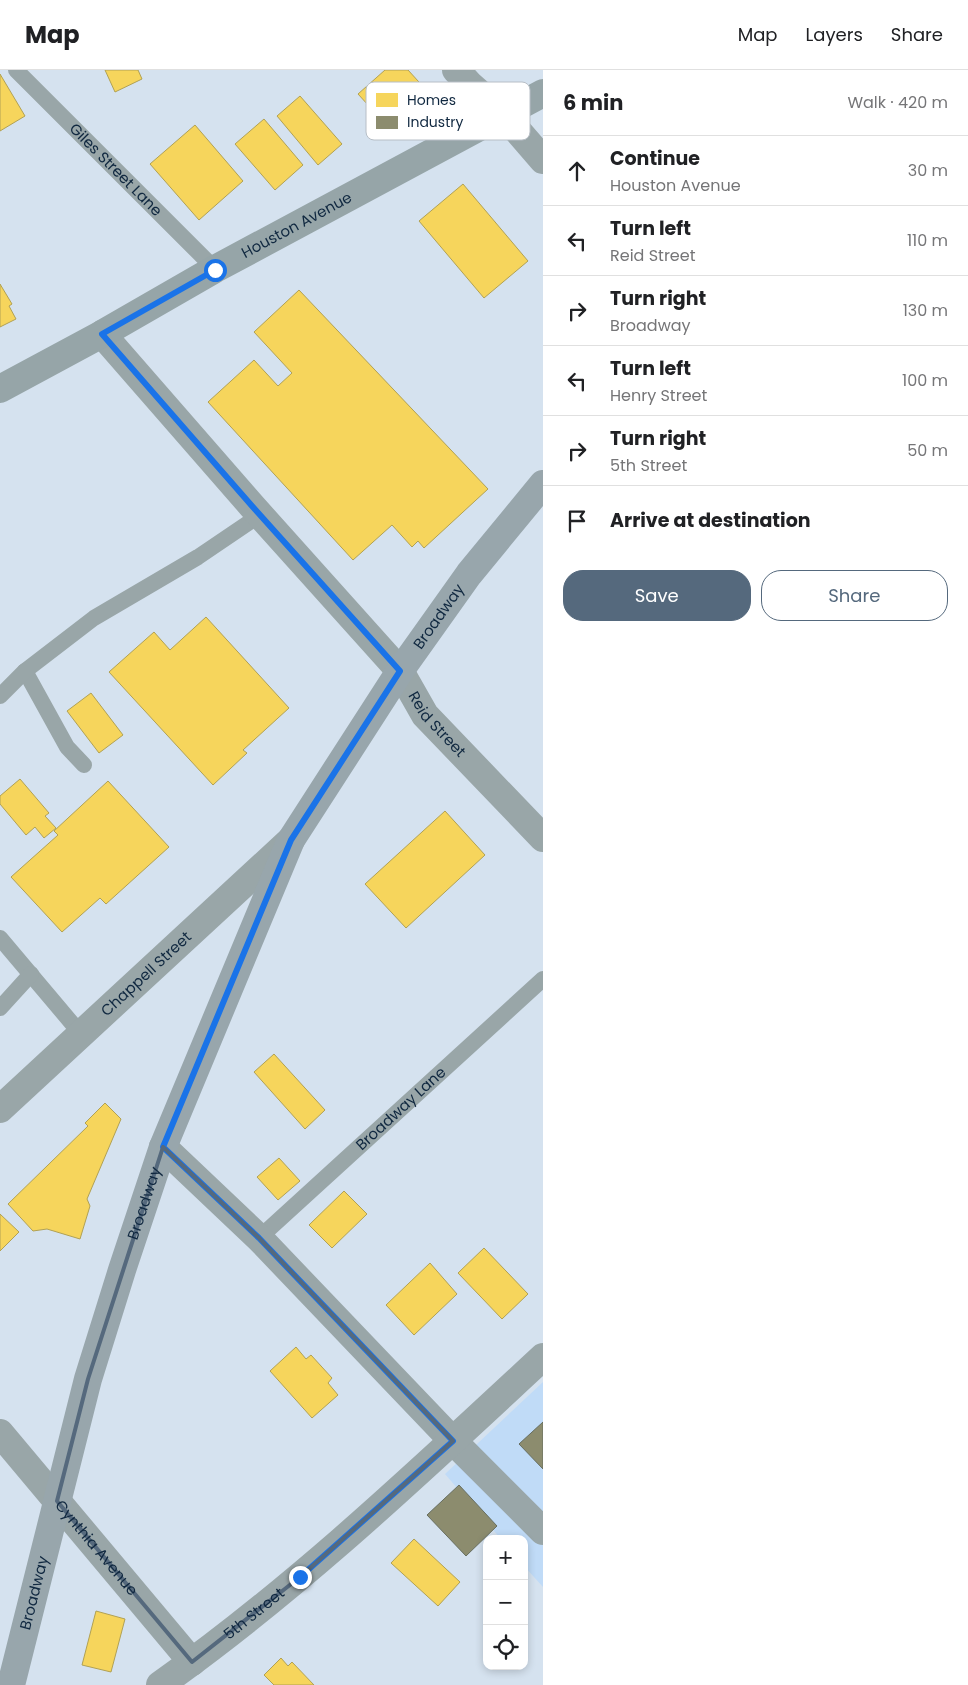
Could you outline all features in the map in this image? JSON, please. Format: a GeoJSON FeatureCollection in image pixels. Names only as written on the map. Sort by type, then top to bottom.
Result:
{"type":"FeatureCollection","features":[{"type":"Feature","properties":{"kind":"main road","name":"Broadway"},"geometry":{"type":"LineString","coordinates":[[11,1685],[88,1378],[122,1270],[163,1147],[291,840],[400,671],[469,574],[543,484]]}},
{"type":"Feature","properties":{"kind":"street"},"geometry":{"type":"LineString","coordinates":[[456,70],[466,82]]}},
{"type":"Feature","properties":{"kind":"street","name":"Houston Avenue"},"geometry":{"type":"LineString","coordinates":[[530,100],[543,93]]}},
{"type":"Feature","properties":{"kind":"street","name":"Houston Avenue"},"geometry":{"type":"LineString","coordinates":[[0,389],[215,270],[457,140]]}},
{"type":"Feature","properties":{"kind":"street"},"geometry":{"type":"LineString","coordinates":[[526,140],[543,160]]}},
{"type":"Feature","properties":{"kind":"street","name":"Reid Street"},"geometry":{"type":"LineString","coordinates":[[102,334],[260,515],[400,671],[425,715],[543,838]]}},
{"type":"Feature","properties":{"kind":"street","name":"Chappell Street"},"geometry":{"type":"LineString","coordinates":[[0,1109],[291,840]]}},
{"type":"Feature","properties":{"kind":"street"},"geometry":{"type":"LineString","coordinates":[[163,1147],[259,1238],[453,1441],[543,1531]]}},
{"type":"Feature","properties":{"kind":"street","name":"5th Street"},"geometry":{"type":"LineString","coordinates":[[160,1685],[300,1577],[453,1441],[543,1357]]}},
{"type":"Feature","properties":{"kind":"street","name":"Cynthia Avenue"},"geometry":{"type":"LineString","coordinates":[[0,1433],[192,1662]]}},
{"type":"Feature","properties":{"kind":"lane","name":"Giles Street Lane"},"geometry":{"type":"LineString","coordinates":[[16,70],[215,270]]}},
{"type":"Feature","properties":{"kind":"lane"},"geometry":{"type":"LineString","coordinates":[[0,696],[25,671],[94,618],[198,557],[260,515]]}},
{"type":"Feature","properties":{"kind":"lane"},"geometry":{"type":"LineString","coordinates":[[25,671],[67,748],[84,765]]}},
{"type":"Feature","properties":{"kind":"lane"},"geometry":{"type":"LineString","coordinates":[[0,938],[81,1034]]}},
{"type":"Feature","properties":{"kind":"lane"},"geometry":{"type":"LineString","coordinates":[[0,1008],[31,974]]}},
{"type":"Feature","properties":{"kind":"lane","name":"Broadway Lane"},"geometry":{"type":"LineString","coordinates":[[259,1238],[543,979]]}},
{"type":"Feature","properties":{"kind":"highlighted area"},"geometry":{"type":"Polygon","coordinates":[[[163,1147],[259,1238],[453,1441],[300,1577],[192,1662],[57,1501],[88,1379],[163,1147]]]}},
{"type":"Feature","properties":{"kind":"shaded area"},"geometry":{"type":"Polygon","coordinates":[[[543,1382],[543,1587],[528,1570],[528,1535],[498,1535],[445,1474],[543,1382]]]}},
{"type":"Feature","properties":{"kind":"building: Homes"},"geometry":{"type":"Polygon","coordinates":[[[105,70],[138,70],[142,79],[115,92],[105,70]]]}},
{"type":"Feature","properties":{"kind":"building: Homes"},"geometry":{"type":"Polygon","coordinates":[[[385,70],[408,70],[419,82],[372,82],[385,70]]]}},
{"type":"Feature","properties":{"kind":"building: Homes"},"geometry":{"type":"Polygon","coordinates":[[[0,74],[25,116],[0,131],[0,74]]]}},
{"type":"Feature","properties":{"kind":"building: Homes"},"geometry":{"type":"Polygon","coordinates":[[[366,87],[366,103],[358,94],[366,87]]]}},
{"type":"Feature","properties":{"kind":"building: Homes"},"geometry":{"type":"Polygon","coordinates":[[[300,96],[342,144],[318,165],[277,116],[300,96]]]}},
{"type":"Feature","properties":{"kind":"building: Homes"},"geometry":{"type":"Polygon","coordinates":[[[264,119],[303,165],[275,190],[235,144],[264,119]]]}},
{"type":"Feature","properties":{"kind":"building: Homes"},"geometry":{"type":"Polygon","coordinates":[[[195,125],[243,181],[199,220],[150,164],[195,125]]]}},
{"type":"Feature","properties":{"kind":"building: Homes"},"geometry":{"type":"Polygon","coordinates":[[[463,184],[528,261],[484,298],[419,221],[463,184]]]}},
{"type":"Feature","properties":{"kind":"building: Homes"},"geometry":{"type":"Polygon","coordinates":[[[0,284],[12,304],[9,306],[16,319],[0,327],[0,284]]]}},
{"type":"Feature","properties":{"kind":"building: Homes"},"geometry":{"type":"Polygon","coordinates":[[[299,290],[488,489],[424,548],[418,541],[412,547],[392,525],[353,560],[208,402],[254,360],[278,386],[292,373],[254,332],[299,290]]]}},
{"type":"Feature","properties":{"kind":"building: Homes"},"geometry":{"type":"Polygon","coordinates":[[[206,617],[289,708],[243,750],[247,753],[213,785],[109,672],[154,632],[170,650],[206,617]]]}},
{"type":"Feature","properties":{"kind":"building: Homes"},"geometry":{"type":"Polygon","coordinates":[[[91,693],[123,735],[99,753],[67,711],[91,693]]]}},
{"type":"Feature","properties":{"kind":"building: Homes"},"geometry":{"type":"Polygon","coordinates":[[[20,779],[49,813],[45,816],[56,828],[44,838],[35,827],[26,835],[0,804],[0,796],[20,779]]]}},
{"type":"Feature","properties":{"kind":"building: Homes"},"geometry":{"type":"Polygon","coordinates":[[[108,781],[169,847],[106,904],[100,898],[62,932],[11,877],[58,835],[54,831],[108,781]]]}},
{"type":"Feature","properties":{"kind":"building: Homes"},"geometry":{"type":"Polygon","coordinates":[[[445,811],[485,855],[406,928],[365,884],[445,811]]]}},
{"type":"Feature","properties":{"kind":"building: Homes"},"geometry":{"type":"Polygon","coordinates":[[[274,1054],[325,1110],[305,1129],[254,1072],[274,1054]]]}},
{"type":"Feature","properties":{"kind":"building: Homes"},"geometry":{"type":"Polygon","coordinates":[[[105,1103],[121,1119],[87,1199],[90,1206],[80,1239],[47,1229],[33,1231],[8,1204],[88,1126],[85,1123],[105,1103]]]}},
{"type":"Feature","properties":{"kind":"building: Homes"},"geometry":{"type":"Polygon","coordinates":[[[279,1158],[300,1181],[278,1200],[257,1177],[279,1158]]]}},
{"type":"Feature","properties":{"kind":"building: Homes"},"geometry":{"type":"Polygon","coordinates":[[[344,1191],[367,1214],[332,1248],[309,1225],[344,1191]]]}},
{"type":"Feature","properties":{"kind":"building: Homes"},"geometry":{"type":"Polygon","coordinates":[[[0,1214],[19,1232],[0,1251],[0,1214]]]}},
{"type":"Feature","properties":{"kind":"building: Homes"},"geometry":{"type":"Polygon","coordinates":[[[484,1248],[528,1294],[502,1319],[458,1273],[484,1248]]]}},
{"type":"Feature","properties":{"kind":"building: Homes"},"geometry":{"type":"Polygon","coordinates":[[[430,1263],[457,1294],[414,1335],[386,1305],[430,1263]]]}},
{"type":"Feature","properties":{"kind":"building: Homes"},"geometry":{"type":"Polygon","coordinates":[[[296,1347],[306,1359],[311,1355],[332,1378],[328,1383],[338,1395],[312,1418],[270,1371],[296,1347]]]}},
{"type":"Feature","properties":{"kind":"building: Homes"},"geometry":{"type":"Polygon","coordinates":[[[414,1539],[460,1582],[438,1606],[391,1563],[414,1539]]]}},
{"type":"Feature","properties":{"kind":"building: Homes"},"geometry":{"type":"Polygon","coordinates":[[[96,1611],[125,1619],[111,1672],[82,1665],[96,1611]]]}},
{"type":"Feature","properties":{"kind":"building: Homes"},"geometry":{"type":"Polygon","coordinates":[[[281,1658],[288,1666],[292,1662],[314,1685],[274,1685],[264,1675],[281,1658]]]}},
{"type":"Feature","properties":{"kind":"building: Industry"},"geometry":{"type":"Polygon","coordinates":[[[543,1422],[543,1469],[519,1444],[543,1422]]]}},
{"type":"Feature","properties":{"kind":"building: Industry"},"geometry":{"type":"Polygon","coordinates":[[[459,1485],[497,1526],[488,1535],[483,1535],[483,1540],[466,1556],[427,1515],[459,1485]]]}},
{"type":"Feature","properties":{"kind":"route"},"geometry":{"type":"LineString","coordinates":[[215,270],[102,334],[252,506],[400,671],[291,840],[163,1147],[259,1238],[453,1441],[300,1577]]}}]}
